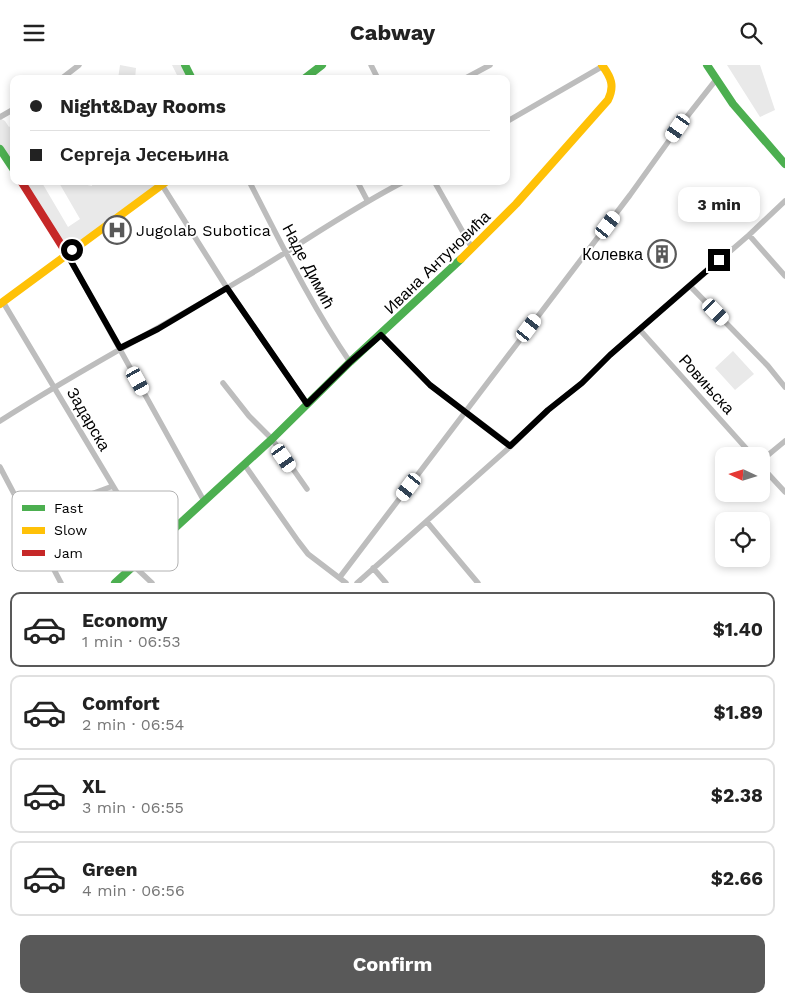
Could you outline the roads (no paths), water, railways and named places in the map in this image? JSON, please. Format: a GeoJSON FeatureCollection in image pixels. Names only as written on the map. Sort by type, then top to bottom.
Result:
{"type":"FeatureCollection","features":[{"type":"Feature","properties":{"kind":"street"},"geometry":{"type":"LineString","coordinates":[[66,75],[79,65]]}},
{"type":"Feature","properties":{"kind":"street"},"geometry":{"type":"LineString","coordinates":[[309,75],[322,65]]}},
{"type":"Feature","properties":{"kind":"street"},"geometry":{"type":"LineString","coordinates":[[471,75],[490,65]]}},
{"type":"Feature","properties":{"kind":"street"},"geometry":{"type":"LineString","coordinates":[[510,120],[603,65]]}},
{"type":"Feature","properties":{"kind":"street","name":"Ивана Антуновића"},"geometry":{"type":"LineString","coordinates":[[178,526],[272,439],[350,362],[381,335],[516,205],[608,100],[612,91],[613,80],[603,65]]}},
{"type":"Feature","properties":{"kind":"street"},"geometry":{"type":"LineString","coordinates":[[707,65],[715,81],[785,165]]}},
{"type":"Feature","properties":{"kind":"street"},"geometry":{"type":"LineString","coordinates":[[340,577],[715,81]]}},
{"type":"Feature","properties":{"kind":"street"},"geometry":{"type":"LineString","coordinates":[[0,149],[10,164]]}},
{"type":"Feature","properties":{"kind":"street"},"geometry":{"type":"LineString","coordinates":[[24,185],[67,254],[204,501]]}},
{"type":"Feature","properties":{"kind":"street"},"geometry":{"type":"LineString","coordinates":[[2,303],[161,185]]}},
{"type":"Feature","properties":{"kind":"street"},"geometry":{"type":"LineString","coordinates":[[165,185],[227,288],[307,404]]}},
{"type":"Feature","properties":{"kind":"street","name":"Наде Димић"},"geometry":{"type":"LineString","coordinates":[[252,185],[329,332],[350,362]]}},
{"type":"Feature","properties":{"kind":"street"},"geometry":{"type":"LineString","coordinates":[[359,185],[368,200]]}},
{"type":"Feature","properties":{"kind":"street"},"geometry":{"type":"LineString","coordinates":[[0,421],[54,386],[120,348],[158,329],[286,253],[368,200],[397,185]]}},
{"type":"Feature","properties":{"kind":"street"},"geometry":{"type":"LineString","coordinates":[[436,185],[472,248]]}},
{"type":"Feature","properties":{"kind":"street"},"geometry":{"type":"LineString","coordinates":[[357,583],[548,410],[582,383],[610,355],[749,235],[785,201]]}},
{"type":"Feature","properties":{"kind":"street"},"geometry":{"type":"LineString","coordinates":[[749,235],[785,276]]}},
{"type":"Feature","properties":{"kind":"street"},"geometry":{"type":"LineString","coordinates":[[690,286],[768,366],[785,387]]}},
{"type":"Feature","properties":{"kind":"street","name":"Задарска"},"geometry":{"type":"LineString","coordinates":[[2,303],[116,491]]}},
{"type":"Feature","properties":{"kind":"street","name":"Ровињска"},"geometry":{"type":"LineString","coordinates":[[640,330],[745,447]]}},
{"type":"Feature","properties":{"kind":"street"},"geometry":{"type":"LineString","coordinates":[[381,335],[430,385],[510,446]]}},
{"type":"Feature","properties":{"kind":"street"},"geometry":{"type":"LineString","coordinates":[[224,383],[249,416],[272,439],[307,489]]}},
{"type":"Feature","properties":{"kind":"street"},"geometry":{"type":"LineString","coordinates":[[770,454],[785,441]]}},
{"type":"Feature","properties":{"kind":"street"},"geometry":{"type":"LineString","coordinates":[[244,464],[308,554],[346,583]]}},
{"type":"Feature","properties":{"kind":"street"},"geometry":{"type":"LineString","coordinates":[[0,467],[13,491]]}},
{"type":"Feature","properties":{"kind":"street"},"geometry":{"type":"LineString","coordinates":[[770,476],[785,493]]}},
{"type":"Feature","properties":{"kind":"street"},"geometry":{"type":"LineString","coordinates":[[99,491],[113,486]]}},
{"type":"Feature","properties":{"kind":"street"},"geometry":{"type":"LineString","coordinates":[[426,521],[478,583]]}},
{"type":"Feature","properties":{"kind":"street"},"geometry":{"type":"LineString","coordinates":[[373,568],[386,583]]}},
{"type":"Feature","properties":{"kind":"street"},"geometry":{"type":"LineString","coordinates":[[55,571],[61,583]]}},
{"type":"Feature","properties":{"kind":"street","name":"Ивана Антуновића"},"geometry":{"type":"LineString","coordinates":[[115,583],[128,571]]}},
{"type":"Feature","properties":{"kind":"street"},"geometry":{"type":"LineString","coordinates":[[139,571],[152,583]]}},
{"type":"Feature","properties":{"kind":"place","name":"Jugolab Subotica"},"geometry":{"type":"Point","coordinates":[117,230]}},
{"type":"Feature","properties":{"kind":"place","name":"Колевка"},"geometry":{"type":"Point","coordinates":[662,254]}}]}
